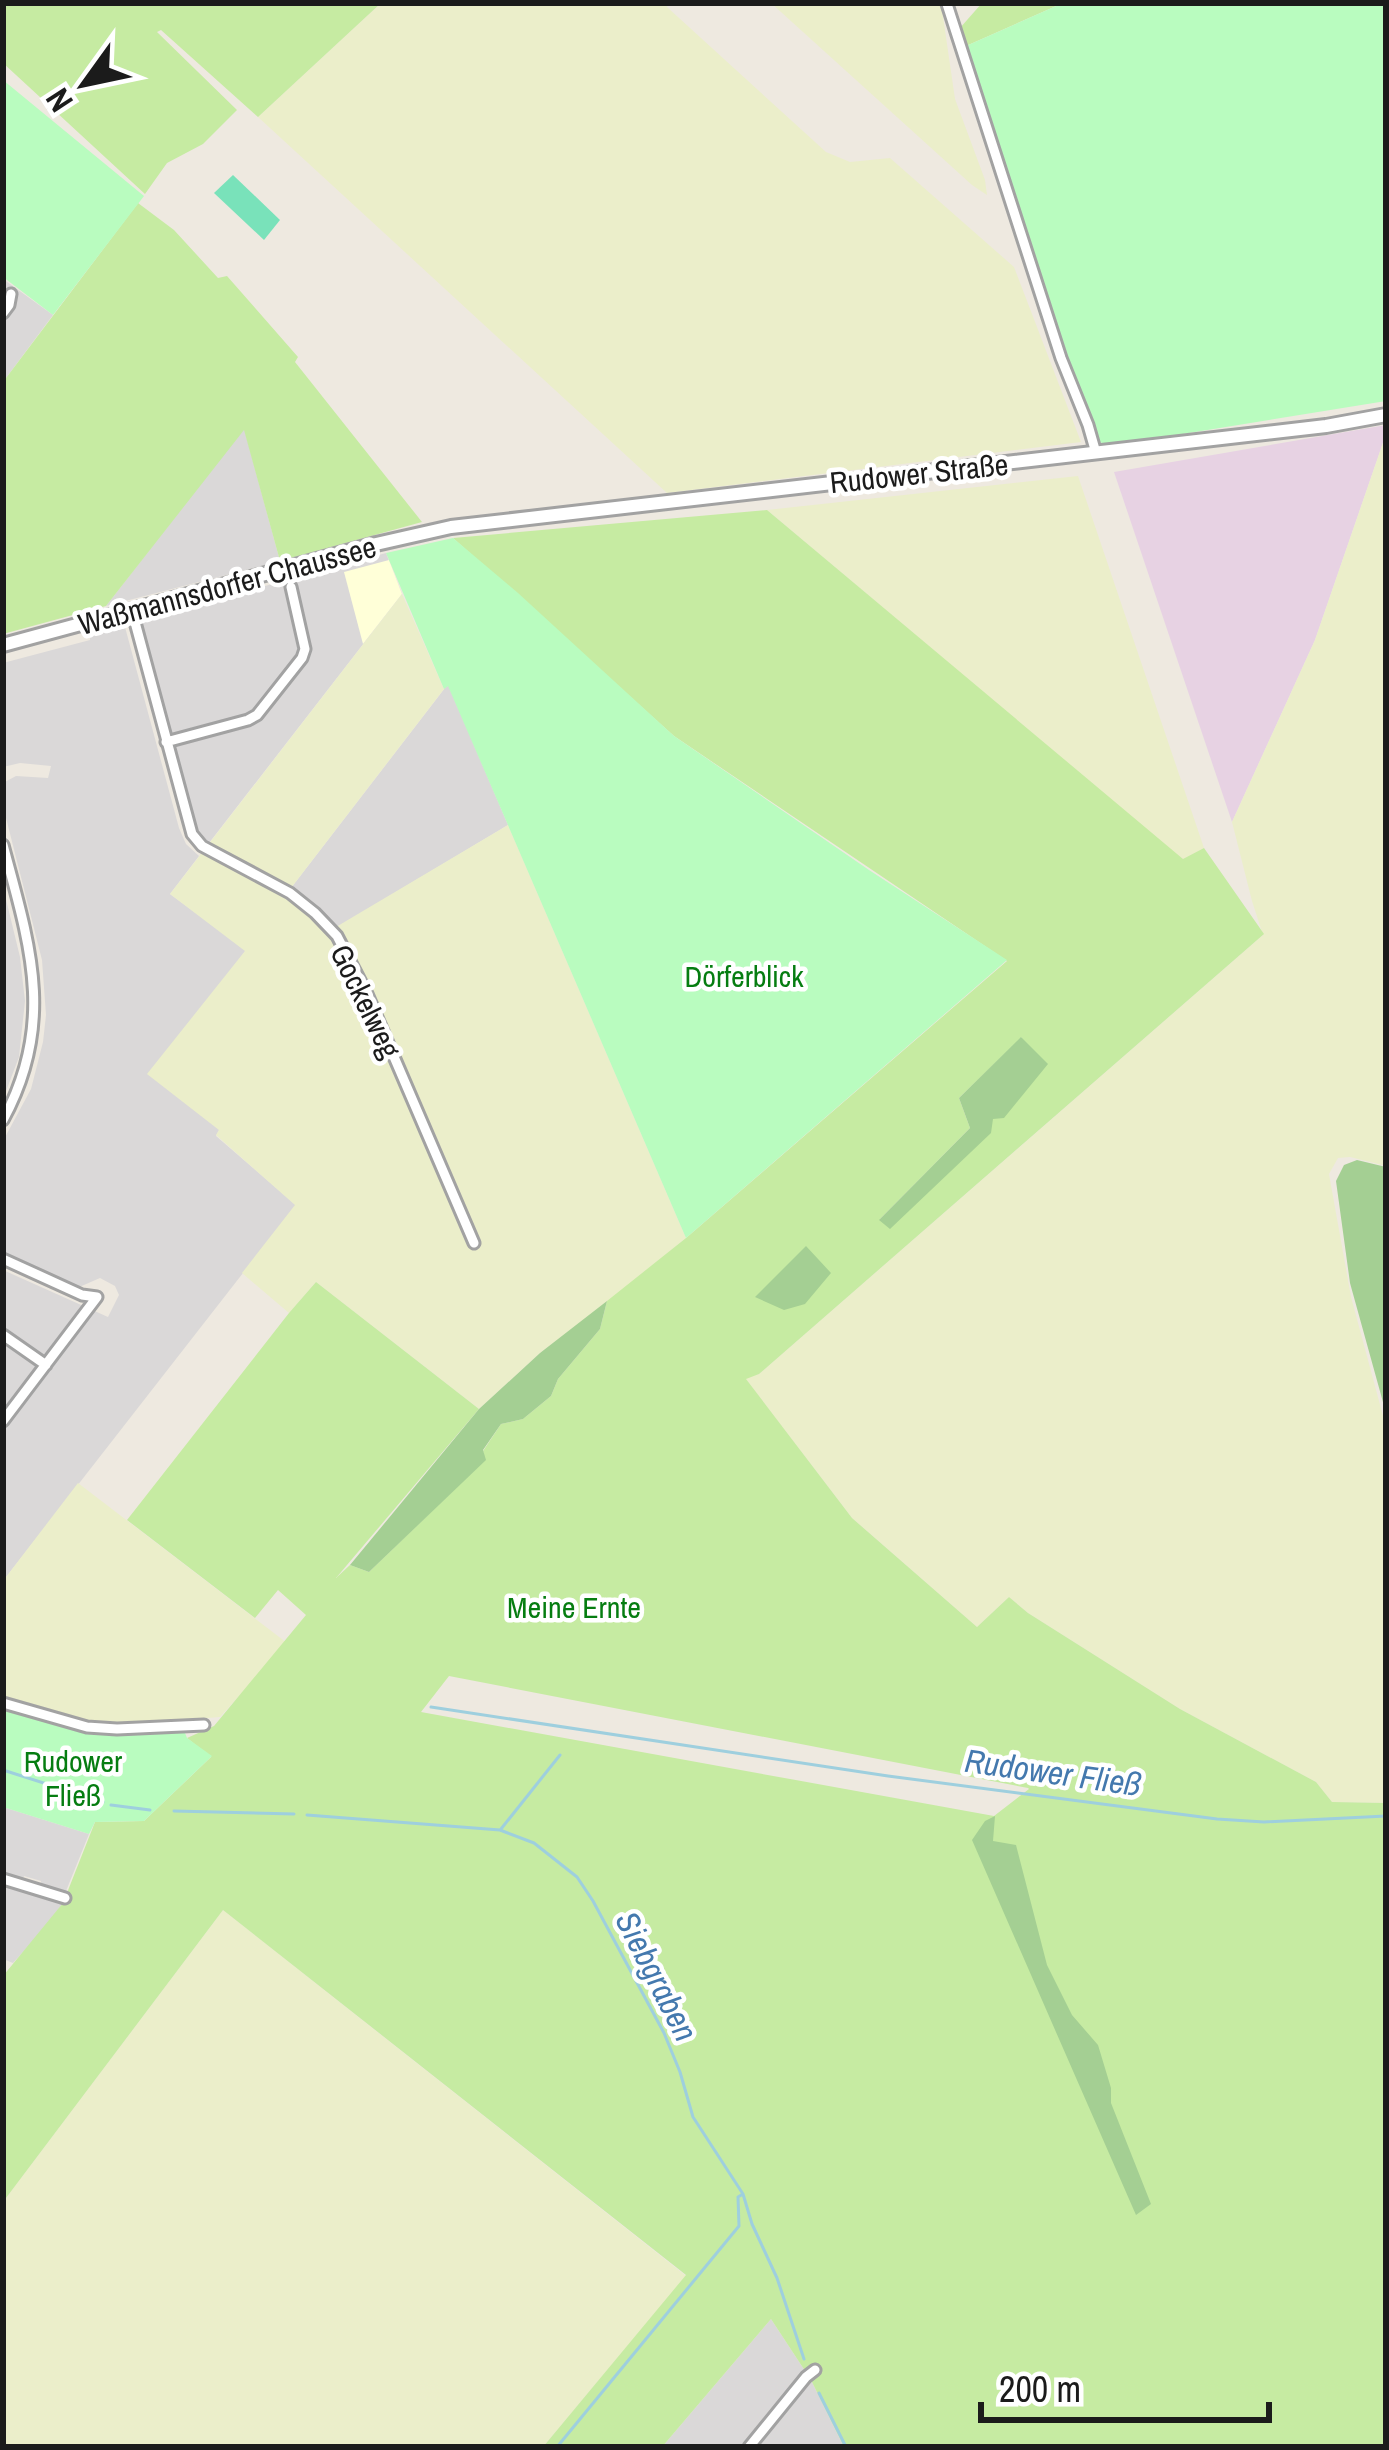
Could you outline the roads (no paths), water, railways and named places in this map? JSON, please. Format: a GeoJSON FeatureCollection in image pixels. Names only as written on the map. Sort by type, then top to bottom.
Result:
{"type":"FeatureCollection","features":[{"type":"Feature","properties":{"kind":"street"},"geometry":{"type":"LineString","coordinates":[[947,4],[1096,453]]}},
{"type":"Feature","properties":{"kind":"street"},"geometry":{"type":"LineString","coordinates":[[3,314],[11,294]]}},
{"type":"Feature","properties":{"kind":"street","name":"Rudower Straße"},"geometry":{"type":"LineString","coordinates":[[451,527],[1326,426],[1386,415]]}},
{"type":"Feature","properties":{"kind":"street","name":"Waßmannsdorfer Chaussee"},"geometry":{"type":"LineString","coordinates":[[3,645],[451,527]]}},
{"type":"Feature","properties":{"kind":"street"},"geometry":{"type":"LineString","coordinates":[[166,742],[257,715],[305,649],[290,587]]}},
{"type":"Feature","properties":{"kind":"street","name":"Gockelweg"},"geometry":{"type":"LineString","coordinates":[[132,611],[196,841],[290,893],[326,923],[344,947],[474,1244]]}},
{"type":"Feature","properties":{"kind":"street"},"geometry":{"type":"LineString","coordinates":[[3,845],[29,951],[35,1011],[30,1054],[3,1120]]}},
{"type":"Feature","properties":{"kind":"street"},"geometry":{"type":"LineString","coordinates":[[3,1259],[82,1295],[97,1297],[3,1421]]}},
{"type":"Feature","properties":{"kind":"street"},"geometry":{"type":"LineString","coordinates":[[3,1335],[46,1365]]}},
{"type":"Feature","properties":{"kind":"street"},"geometry":{"type":"LineString","coordinates":[[3,1703],[87,1727],[204,1725]]}},
{"type":"Feature","properties":{"kind":"street"},"geometry":{"type":"LineString","coordinates":[[3,1880],[65,1898]]}},
{"type":"Feature","properties":{"kind":"street"},"geometry":{"type":"LineString","coordinates":[[749,2447],[815,2370]]}},
{"type":"Feature","properties":{"kind":"waterway","name":"Rudower Fließ"},"geometry":{"type":"LineString","coordinates":[[431,1707],[888,1776],[1217,1819],[1264,1822],[1386,1816]]}},
{"type":"Feature","properties":{"kind":"waterway"},"geometry":{"type":"LineString","coordinates":[[501,1829],[560,1755]]}},
{"type":"Feature","properties":{"kind":"waterway","name":"Rudower Fließ"},"geometry":{"type":"LineString","coordinates":[[3,1770],[103,1802]]}},
{"type":"Feature","properties":{"kind":"waterway","name":"Siebgraben"},"geometry":{"type":"LineString","coordinates":[[111,1805],[150,1810]]}},
{"type":"Feature","properties":{"kind":"waterway","name":"Siebgraben"},"geometry":{"type":"LineString","coordinates":[[174,1811],[294,1814]]}},
{"type":"Feature","properties":{"kind":"waterway","name":"Siebgraben"},"geometry":{"type":"LineString","coordinates":[[307,1815],[500,1830],[534,1843],[577,1877],[664,2033],[693,2117],[743,2194],[804,2359]]}},
{"type":"Feature","properties":{"kind":"waterway"},"geometry":{"type":"LineString","coordinates":[[557,2447],[739,2226],[738,2197],[743,2194]]}},
{"type":"Feature","properties":{"kind":"waterway","name":"Siebgraben"},"geometry":{"type":"LineString","coordinates":[[819,2393],[846,2447]]}},
{"type":"Feature","properties":{"kind":"park label","name":"Dörferblick"},"geometry":{"type":"Point","coordinates":[744,976]}},
{"type":"Feature","properties":{"kind":"park label","name":"Meine Ernte"},"geometry":{"type":"Point","coordinates":[574,1607]}}]}
